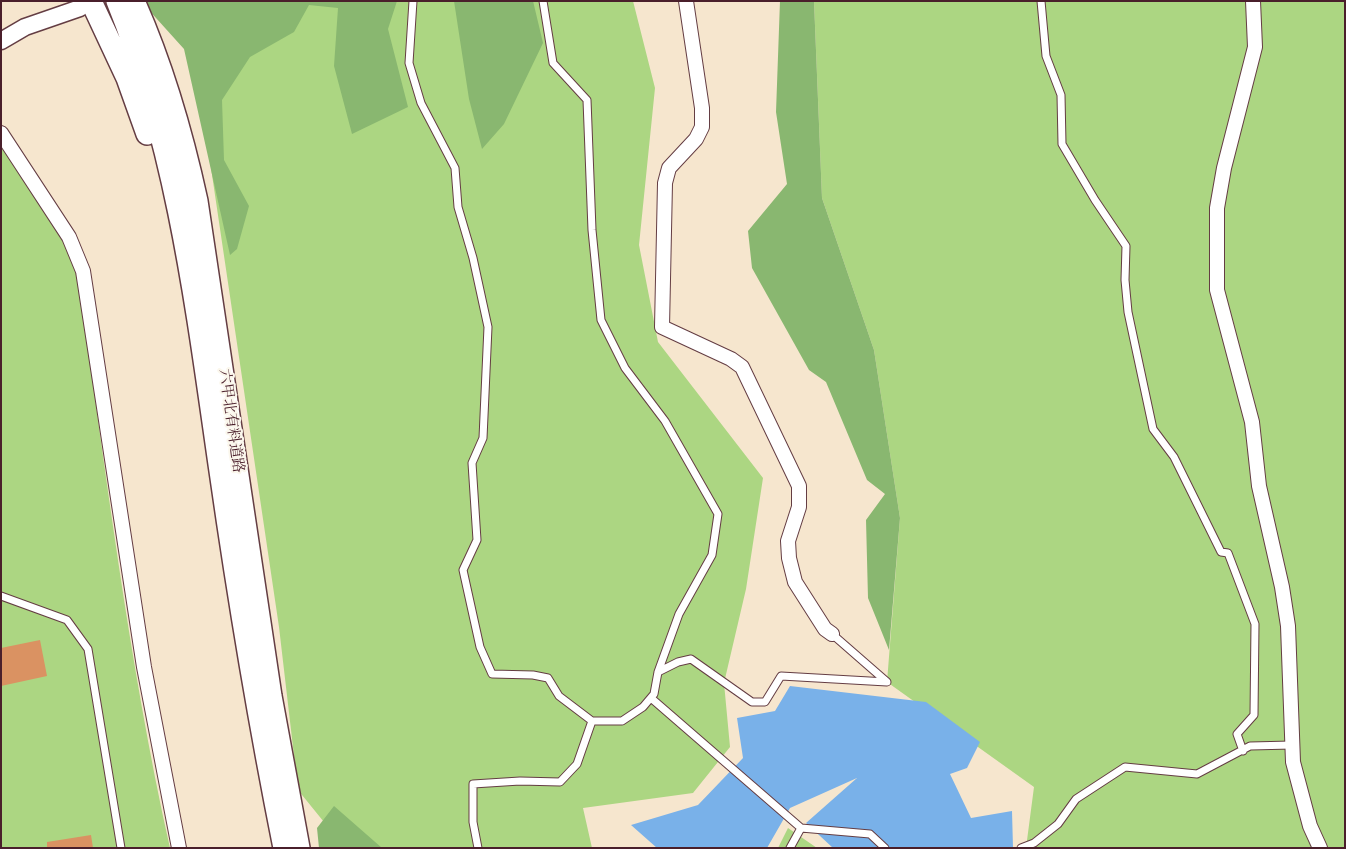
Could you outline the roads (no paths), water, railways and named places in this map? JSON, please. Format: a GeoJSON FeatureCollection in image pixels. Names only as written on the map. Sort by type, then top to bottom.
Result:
{"type":"FeatureCollection","features":[{"type":"Feature","properties":{"kind":"main road","name":"六甲北有料道路"},"geometry":{"type":"LineString","coordinates":[[117,1],[142,66],[177,203],[199,328],[253,688],[284,848]]}},
{"type":"Feature","properties":{"kind":"main road","name":"六甲北有料道路"},"geometry":{"type":"LineString","coordinates":[[134,1],[164,77],[182,134],[197,201],[271,696],[299,848]]}},
{"type":"Feature","properties":{"kind":"main road"},"geometry":{"type":"LineString","coordinates":[[148,1],[158,35],[164,77]]}},
{"type":"Feature","properties":{"kind":"main road"},"geometry":{"type":"LineString","coordinates":[[85,5],[124,70],[141,114],[199,328]]}},
{"type":"Feature","properties":{"kind":"street"},"geometry":{"type":"LineString","coordinates":[[686,1],[702,108],[702,127],[696,139],[669,168],[666,183],[662,327],[731,359],[742,367],[799,486],[799,507],[788,541],[795,582],[825,629],[832,634]]}},
{"type":"Feature","properties":{"kind":"street"},"geometry":{"type":"LineString","coordinates":[[1253,1],[1255,47],[1224,168],[1217,208],[1217,290],[1252,422],[1259,486],[1282,587],[1288,626],[1292,746],[1296,771],[1310,826],[1320,848]]}},
{"type":"Feature","properties":{"kind":"street"},"geometry":{"type":"LineString","coordinates":[[1,40],[25,27],[85,5]]}},
{"type":"Feature","properties":{"kind":"street"},"geometry":{"type":"LineString","coordinates":[[1,133],[69,237],[83,271],[144,667],[179,848]]}},
{"type":"Feature","properties":{"kind":"lane"},"geometry":{"type":"LineString","coordinates":[[413,1],[409,63],[421,103],[455,168],[458,207],[473,258],[488,327],[483,438],[472,463],[477,540],[463,570],[480,647],[492,674],[533,675],[548,678],[559,696],[592,721],[622,721],[644,707],[651,698],[658,672],[679,614],[712,555],[718,514],[665,421],[624,368],[601,320],[592,230],[587,100],[553,63],[543,1]]}},
{"type":"Feature","properties":{"kind":"lane"},"geometry":{"type":"LineString","coordinates":[[1041,1],[1046,56],[1061,95],[1062,144],[1094,200],[1126,246],[1125,280],[1128,312],[1153,429],[1174,457],[1221,552],[1228,553],[1255,624],[1254,715],[1237,734],[1243,750]]}},
{"type":"Feature","properties":{"kind":"lane"},"geometry":{"type":"LineString","coordinates":[[1,596],[67,620],[88,649],[121,848]]}},
{"type":"Feature","properties":{"kind":"lane"},"geometry":{"type":"LineString","coordinates":[[658,672],[678,662],[691,659],[752,702],[766,702],[781,676],[887,682],[832,634]]}},
{"type":"Feature","properties":{"kind":"lane"},"geometry":{"type":"LineString","coordinates":[[651,698],[801,828],[870,834],[884,848]]}},
{"type":"Feature","properties":{"kind":"lane"},"geometry":{"type":"LineString","coordinates":[[478,848],[473,822],[473,784],[520,781],[560,782],[577,764],[592,721]]}},
{"type":"Feature","properties":{"kind":"lane"},"geometry":{"type":"LineString","coordinates":[[1021,848],[1034,843],[1058,824],[1076,799],[1125,767],[1197,774],[1250,746],[1292,746]]}},
{"type":"Feature","properties":{"kind":"lane"},"geometry":{"type":"LineString","coordinates":[[790,848],[801,828]]}},
{"type":"Feature","properties":{"kind":"water"},"geometry":{"type":"Polygon","coordinates":[[[790,686],[926,702],[980,742],[967,768],[950,774],[971,818],[1012,811],[1013,848],[833,848],[806,823],[857,778],[790,808],[767,848],[657,848],[631,825],[698,805],[743,758],[737,718],[775,711],[790,686]]]}}]}
